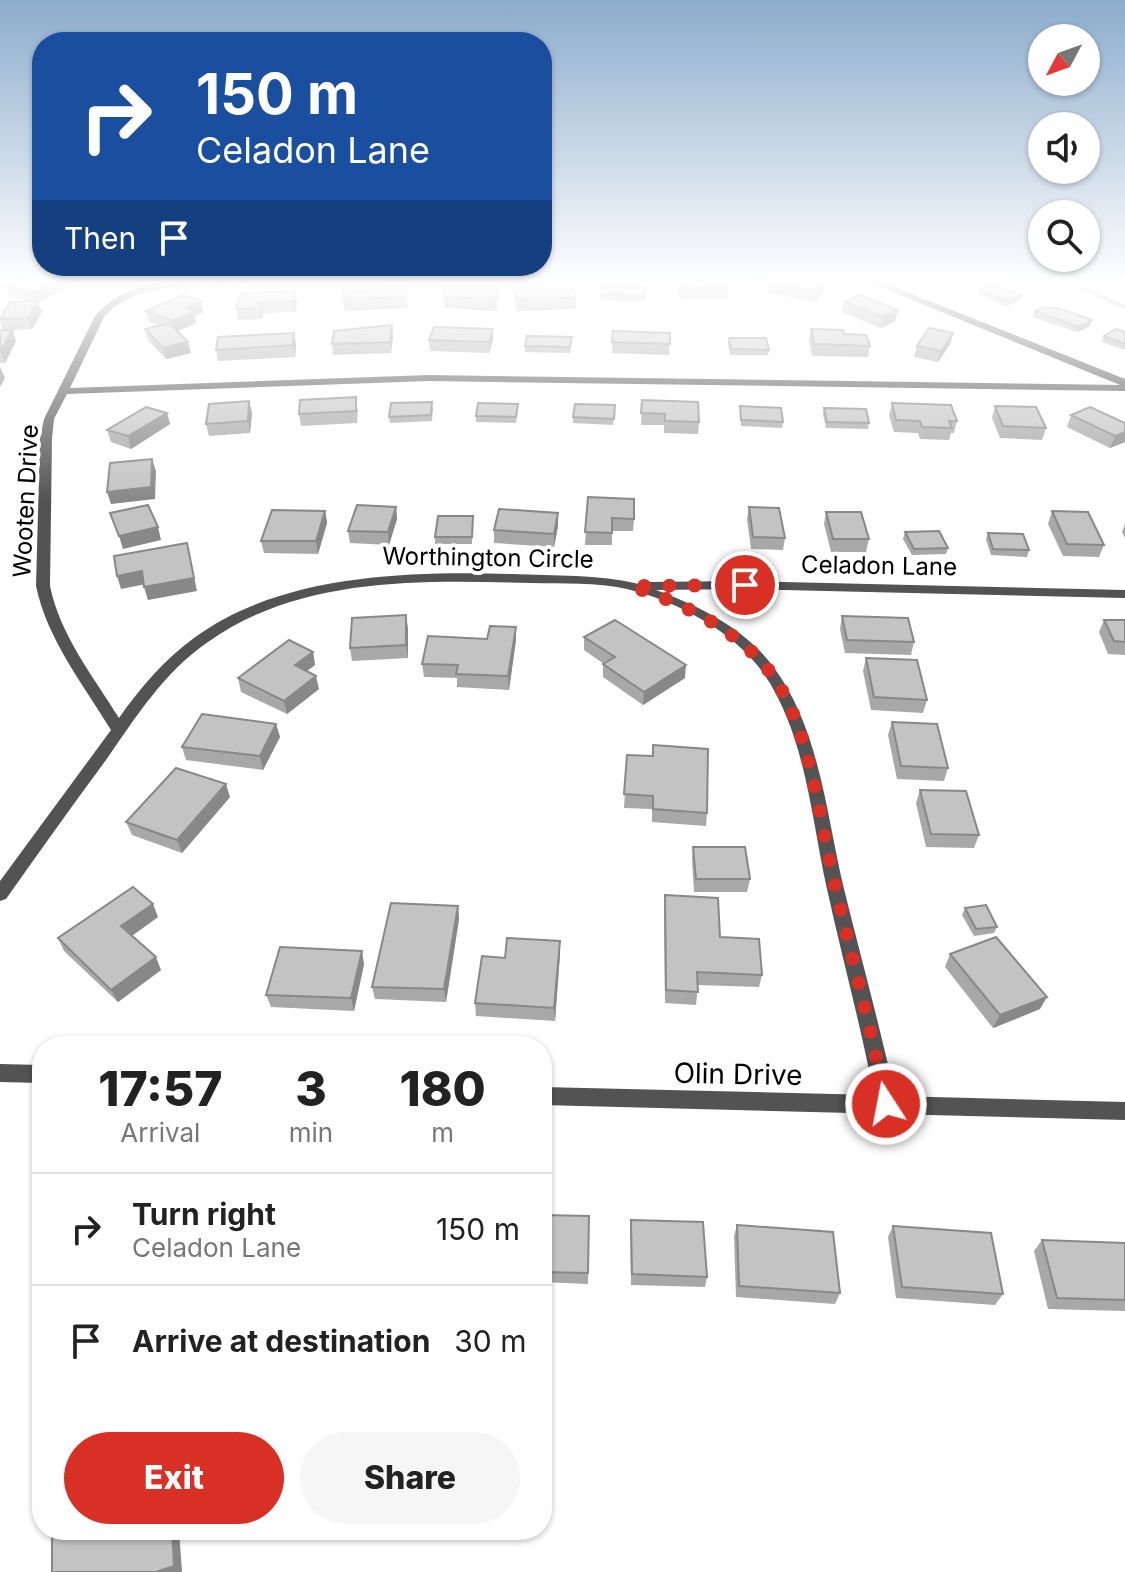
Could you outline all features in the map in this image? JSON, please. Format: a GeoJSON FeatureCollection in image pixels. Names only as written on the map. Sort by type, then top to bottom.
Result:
{"type":"FeatureCollection","features":[{"type":"Feature","properties":{"kind":"street","name":"Wooten Drive"},"geometry":{"type":"LineString","coordinates":[[81,354],[49,419],[43,586],[48,610],[60,635],[119,730]]}},
{"type":"Feature","properties":{"kind":"street"},"geometry":{"type":"LineString","coordinates":[[1050,354],[1125,385]]}},
{"type":"Feature","properties":{"kind":"street"},"geometry":{"type":"LineString","coordinates":[[63,391],[429,378],[1125,385]]}},
{"type":"Feature","properties":{"kind":"street","name":"Worthington Circle"},"geometry":{"type":"LineString","coordinates":[[119,730],[153,684],[205,637],[265,606],[317,589],[407,577],[592,581],[631,586],[718,626],[766,667],[781,691],[797,729],[886,1104]]}},
{"type":"Feature","properties":{"kind":"street","name":"Celadon Lane"},"geometry":{"type":"LineString","coordinates":[[631,586],[745,585],[1125,594]]}},
{"type":"Feature","properties":{"kind":"street"},"geometry":{"type":"LineString","coordinates":[[0,894],[119,730]]}},
{"type":"Feature","properties":{"kind":"street"},"geometry":{"type":"LineString","coordinates":[[0,1073],[32,1074]]}},
{"type":"Feature","properties":{"kind":"street","name":"Olin Drive"},"geometry":{"type":"LineString","coordinates":[[552,1096],[1125,1111]]}},
{"type":"Feature","properties":{"kind":"building"},"geometry":{"type":"Polygon","coordinates":[[[356,397],[356,411],[299,414],[300,400],[356,397]]]}},
{"type":"Feature","properties":{"kind":"building"},"geometry":{"type":"Polygon","coordinates":[[[642,400],[698,402],[699,422],[665,421],[665,414],[641,413],[642,400]]]}},
{"type":"Feature","properties":{"kind":"building"},"geometry":{"type":"Polygon","coordinates":[[[249,401],[248,421],[206,424],[209,404],[249,401]]]}},
{"type":"Feature","properties":{"kind":"building"},"geometry":{"type":"Polygon","coordinates":[[[432,402],[431,415],[389,417],[391,403],[432,402]]]}},
{"type":"Feature","properties":{"kind":"building"},"geometry":{"type":"Polygon","coordinates":[[[478,403],[518,404],[516,417],[476,416],[478,403]]]}},
{"type":"Feature","properties":{"kind":"building"},"geometry":{"type":"Polygon","coordinates":[[[892,403],[951,405],[957,421],[949,421],[952,428],[922,427],[920,421],[896,420],[892,403]]]}},
{"type":"Feature","properties":{"kind":"building"},"geometry":{"type":"Polygon","coordinates":[[[575,404],[615,405],[614,419],[573,417],[575,404]]]}},
{"type":"Feature","properties":{"kind":"building"},"geometry":{"type":"Polygon","coordinates":[[[740,406],[781,408],[783,422],[741,420],[740,406]]]}},
{"type":"Feature","properties":{"kind":"building"},"geometry":{"type":"Polygon","coordinates":[[[995,406],[1036,407],[1046,428],[1003,426],[995,406]]]}},
{"type":"Feature","properties":{"kind":"building"},"geometry":{"type":"Polygon","coordinates":[[[146,407],[167,413],[128,436],[107,430],[146,407]]]}},
{"type":"Feature","properties":{"kind":"building"},"geometry":{"type":"Polygon","coordinates":[[[1090,407],[1125,423],[1125,432],[1115,436],[1071,415],[1090,407]]]}},
{"type":"Feature","properties":{"kind":"building"},"geometry":{"type":"Polygon","coordinates":[[[824,408],[866,409],[869,423],[827,422],[824,408]]]}},
{"type":"Feature","properties":{"kind":"building"},"geometry":{"type":"Polygon","coordinates":[[[152,459],[151,487],[107,492],[110,463],[152,459]]]}},
{"type":"Feature","properties":{"kind":"building"},"geometry":{"type":"Polygon","coordinates":[[[588,497],[634,499],[634,519],[612,518],[612,533],[585,532],[588,497]]]}},
{"type":"Feature","properties":{"kind":"building"},"geometry":{"type":"Polygon","coordinates":[[[148,505],[158,527],[119,536],[110,513],[148,505]]]}},
{"type":"Feature","properties":{"kind":"building"},"geometry":{"type":"Polygon","coordinates":[[[357,505],[396,507],[388,532],[348,531],[357,505]]]}},
{"type":"Feature","properties":{"kind":"building"},"geometry":{"type":"Polygon","coordinates":[[[749,507],[779,508],[785,538],[753,537],[749,507]]]}},
{"type":"Feature","properties":{"kind":"building"},"geometry":{"type":"Polygon","coordinates":[[[499,509],[558,513],[554,534],[494,530],[499,509]]]}},
{"type":"Feature","properties":{"kind":"building"},"geometry":{"type":"Polygon","coordinates":[[[272,510],[325,511],[316,541],[261,541],[272,510]]]}},
{"type":"Feature","properties":{"kind":"building"},"geometry":{"type":"Polygon","coordinates":[[[1052,511],[1088,512],[1104,545],[1067,544],[1052,511]]]}},
{"type":"Feature","properties":{"kind":"building"},"geometry":{"type":"Polygon","coordinates":[[[826,512],[861,512],[869,539],[833,539],[826,512]]]}},
{"type":"Feature","properties":{"kind":"building"},"geometry":{"type":"Polygon","coordinates":[[[438,516],[473,516],[472,537],[435,537],[438,516]]]}},
{"type":"Feature","properties":{"kind":"building"},"geometry":{"type":"Polygon","coordinates":[[[939,531],[948,548],[914,549],[905,532],[939,531]]]}},
{"type":"Feature","properties":{"kind":"building"},"geometry":{"type":"Polygon","coordinates":[[[988,533],[1023,534],[1029,550],[993,549],[988,533]]]}},
{"type":"Feature","properties":{"kind":"building"},"geometry":{"type":"Polygon","coordinates":[[[187,543],[194,578],[144,587],[142,571],[117,576],[114,556],[187,543]]]}},
{"type":"Feature","properties":{"kind":"building"},"geometry":{"type":"Polygon","coordinates":[[[406,615],[406,645],[350,648],[352,618],[406,615]]]}},
{"type":"Feature","properties":{"kind":"building"},"geometry":{"type":"Polygon","coordinates":[[[842,616],[908,618],[914,642],[847,640],[842,616]]]}},
{"type":"Feature","properties":{"kind":"building"},"geometry":{"type":"Polygon","coordinates":[[[615,620],[686,665],[644,692],[603,664],[615,657],[584,637],[615,620]]]}},
{"type":"Feature","properties":{"kind":"building"},"geometry":{"type":"Polygon","coordinates":[[[1104,620],[1125,620],[1125,642],[1114,641],[1104,620]]]}},
{"type":"Feature","properties":{"kind":"building"},"geometry":{"type":"Polygon","coordinates":[[[490,626],[516,627],[508,676],[456,674],[458,665],[422,664],[428,636],[487,639],[490,626]]]}},
{"type":"Feature","properties":{"kind":"building"},"geometry":{"type":"Polygon","coordinates":[[[289,640],[313,652],[295,665],[316,676],[284,701],[238,678],[289,640]]]}},
{"type":"Feature","properties":{"kind":"building"},"geometry":{"type":"Polygon","coordinates":[[[866,658],[917,660],[927,700],[874,697],[866,658]]]}},
{"type":"Feature","properties":{"kind":"building"},"geometry":{"type":"Polygon","coordinates":[[[202,714],[276,724],[260,756],[182,747],[202,714]]]}},
{"type":"Feature","properties":{"kind":"building"},"geometry":{"type":"Polygon","coordinates":[[[892,722],[937,724],[948,768],[901,766],[892,722]]]}},
{"type":"Feature","properties":{"kind":"building"},"geometry":{"type":"Polygon","coordinates":[[[653,745],[708,749],[707,813],[653,809],[653,796],[624,794],[627,755],[653,756],[653,745]]]}},
{"type":"Feature","properties":{"kind":"building"},"geometry":{"type":"Polygon","coordinates":[[[176,768],[226,784],[177,840],[126,822],[176,768]]]}},
{"type":"Feature","properties":{"kind":"building"},"geometry":{"type":"Polygon","coordinates":[[[920,790],[966,791],[979,835],[931,834],[920,790]]]}},
{"type":"Feature","properties":{"kind":"building"},"geometry":{"type":"Polygon","coordinates":[[[693,847],[745,847],[750,879],[696,879],[693,847]]]}},
{"type":"Feature","properties":{"kind":"building"},"geometry":{"type":"Polygon","coordinates":[[[133,887],[153,904],[121,926],[156,957],[111,990],[58,938],[133,887]]]}},
{"type":"Feature","properties":{"kind":"building"},"geometry":{"type":"Polygon","coordinates":[[[665,895],[718,898],[720,937],[759,939],[762,975],[697,972],[698,992],[666,990],[665,895]]]}},
{"type":"Feature","properties":{"kind":"building"},"geometry":{"type":"Polygon","coordinates":[[[391,903],[458,906],[444,989],[372,987],[391,903]]]}},
{"type":"Feature","properties":{"kind":"building"},"geometry":{"type":"Polygon","coordinates":[[[986,905],[997,927],[976,929],[965,908],[986,905]]]}},
{"type":"Feature","properties":{"kind":"building"},"geometry":{"type":"Polygon","coordinates":[[[996,937],[1047,997],[1000,1015],[950,954],[996,937]]]}},
{"type":"Feature","properties":{"kind":"building"},"geometry":{"type":"Polygon","coordinates":[[[507,938],[560,941],[554,1008],[475,1003],[482,956],[505,958],[507,938]]]}},
{"type":"Feature","properties":{"kind":"building"},"geometry":{"type":"Polygon","coordinates":[[[280,947],[362,951],[351,998],[266,995],[280,947]]]}},
{"type":"Feature","properties":{"kind":"building"},"geometry":{"type":"Polygon","coordinates":[[[552,1215],[589,1216],[588,1273],[552,1272],[552,1215]]]}},
{"type":"Feature","properties":{"kind":"building"},"geometry":{"type":"Polygon","coordinates":[[[631,1220],[703,1222],[707,1277],[632,1274],[631,1220]]]}},
{"type":"Feature","properties":{"kind":"building"},"geometry":{"type":"Polygon","coordinates":[[[737,1225],[833,1232],[840,1293],[739,1286],[737,1225]]]}},
{"type":"Feature","properties":{"kind":"building"},"geometry":{"type":"Polygon","coordinates":[[[893,1226],[991,1233],[1003,1294],[902,1287],[893,1226]]]}},
{"type":"Feature","properties":{"kind":"building"},"geometry":{"type":"Polygon","coordinates":[[[1042,1240],[1125,1243],[1125,1300],[1057,1298],[1042,1240]]]}},
{"type":"Feature","properties":{"kind":"building"},"geometry":{"type":"Polygon","coordinates":[[[52,1540],[173,1540],[174,1566],[156,1572],[52,1572],[52,1540]]]}},
{"type":"Feature","properties":{"kind":"route"},"geometry":{"type":"LineString","coordinates":[[745,585],[631,586],[697,613],[718,626],[766,667],[781,691],[797,729],[819,814],[869,1016],[886,1104]]}}]}
